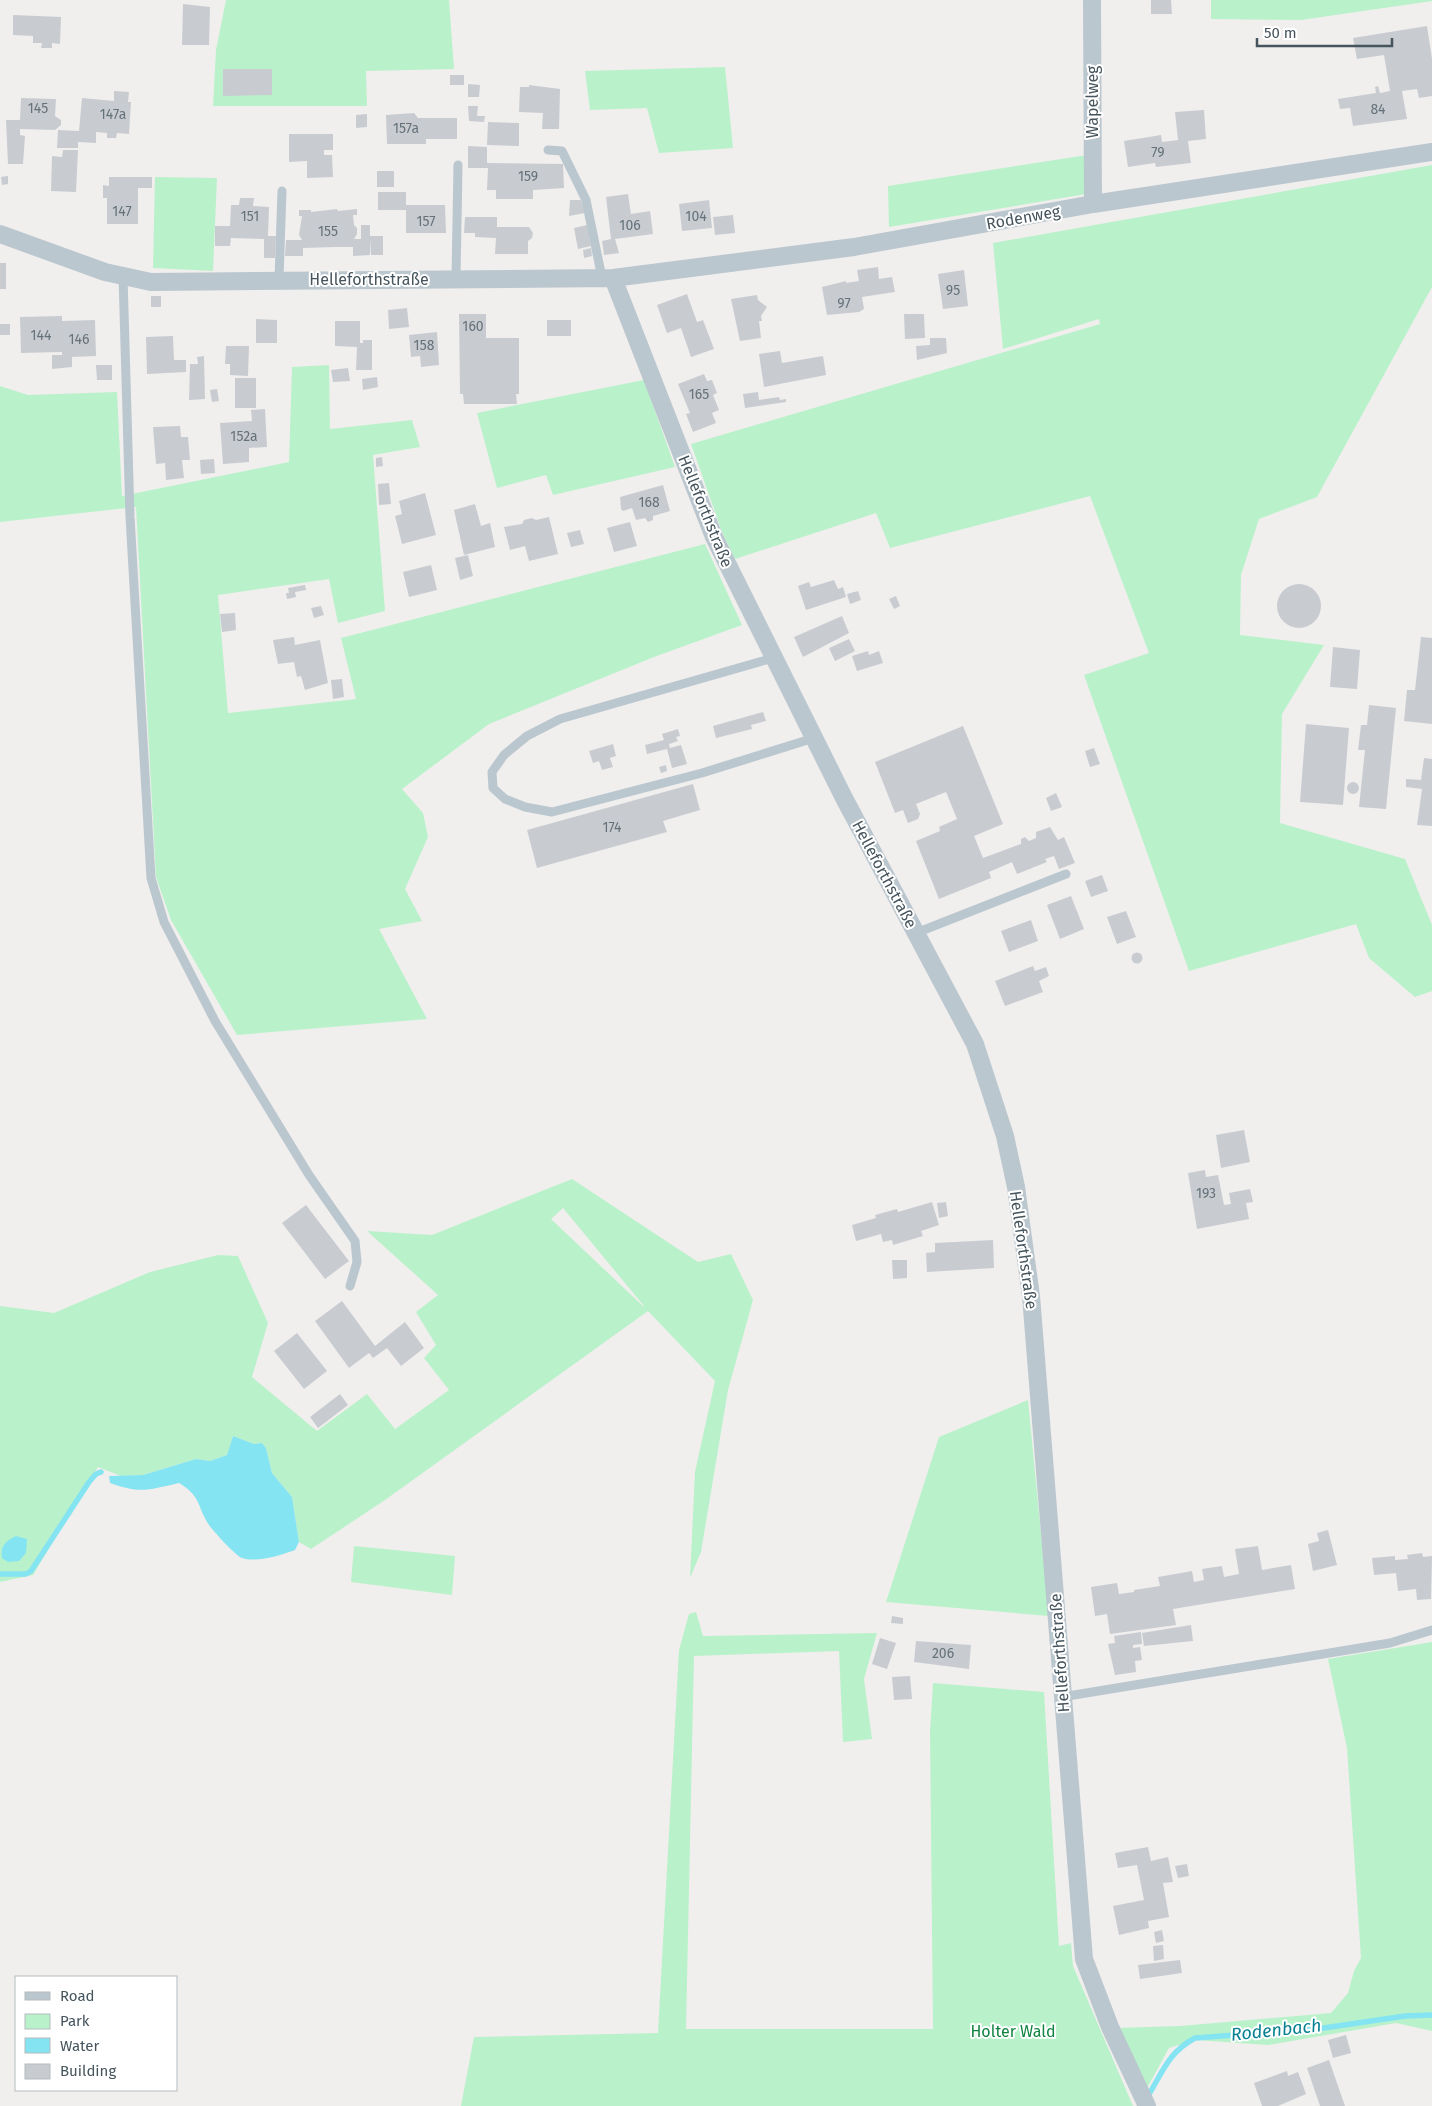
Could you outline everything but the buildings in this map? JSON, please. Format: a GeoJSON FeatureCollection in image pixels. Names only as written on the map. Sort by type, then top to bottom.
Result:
{"type":"FeatureCollection","features":[{"type":"Feature","properties":{"kind":"street","name":"Wapelweg"},"geometry":{"type":"LineString","coordinates":[[1092,0],[1093,204]]}},
{"type":"Feature","properties":{"kind":"street","name":"Rodenweg"},"geometry":{"type":"LineString","coordinates":[[608,278],[854,247],[1093,204],[1432,152]]}},
{"type":"Feature","properties":{"kind":"street","name":"Helleforthstraße"},"geometry":{"type":"LineString","coordinates":[[0,234],[106,272],[151,282],[608,278],[714,537],[814,738],[975,1044],[1005,1136],[1016,1187],[1032,1296],[1084,1959],[1110,2027],[1147,2106]]}},
{"type":"Feature","properties":{"kind":"lane"},"geometry":{"type":"LineString","coordinates":[[548,150],[562,151],[586,200],[608,278]]}},
{"type":"Feature","properties":{"kind":"lane"},"geometry":{"type":"LineString","coordinates":[[456,278],[458,165]]}},
{"type":"Feature","properties":{"kind":"lane"},"geometry":{"type":"LineString","coordinates":[[279,280],[282,191]]}},
{"type":"Feature","properties":{"kind":"lane"},"geometry":{"type":"LineString","coordinates":[[123,276],[130,517],[151,878],[164,922],[215,1021],[310,1175],[355,1241],[358,1262],[350,1286]]}},
{"type":"Feature","properties":{"kind":"lane"},"geometry":{"type":"LineString","coordinates":[[773,658],[560,719],[527,736],[504,755],[492,772],[493,788],[505,799],[525,807],[552,812],[702,774],[814,738]]}},
{"type":"Feature","properties":{"kind":"lane"},"geometry":{"type":"LineString","coordinates":[[916,933],[1066,874]]}},
{"type":"Feature","properties":{"kind":"lane"},"geometry":{"type":"LineString","coordinates":[[1062,1697],[1390,1643],[1432,1630]]}},
{"type":"Feature","properties":{"kind":"green space"},"geometry":{"type":"Polygon","coordinates":[[[226,0],[449,0],[454,69],[366,71],[367,106],[213,106],[216,50],[226,0]]]}},
{"type":"Feature","properties":{"kind":"green space"},"geometry":{"type":"Polygon","coordinates":[[[1211,0],[1432,1],[1301,20],[1211,19],[1211,0]]]}},
{"type":"Feature","properties":{"kind":"green space"},"geometry":{"type":"Polygon","coordinates":[[[725,67],[733,148],[659,153],[647,108],[590,110],[585,71],[725,67]]]}},
{"type":"Feature","properties":{"kind":"green space"},"geometry":{"type":"Polygon","coordinates":[[[1087,155],[1086,194],[889,227],[888,186],[1087,155]]]}},
{"type":"Feature","properties":{"kind":"green space"},"geometry":{"type":"Polygon","coordinates":[[[1432,165],[1432,287],[1317,497],[1259,519],[1241,575],[1240,635],[1324,645],[1282,714],[1280,823],[1405,859],[1432,925],[1432,991],[1415,997],[1369,958],[1356,924],[1189,971],[1084,675],[1149,653],[1090,496],[890,548],[876,513],[735,559],[722,532],[691,444],[1100,324],[1099,319],[1003,349],[993,243],[1432,165]]]}},
{"type":"Feature","properties":{"kind":"green space"},"geometry":{"type":"Polygon","coordinates":[[[155,177],[217,178],[213,271],[153,268],[155,177]]]}},
{"type":"Feature","properties":{"kind":"green space"},"geometry":{"type":"Polygon","coordinates":[[[329,365],[330,429],[412,420],[420,447],[373,455],[385,611],[338,623],[329,579],[218,595],[228,713],[356,699],[341,638],[705,544],[742,625],[654,657],[489,724],[402,789],[423,813],[428,837],[405,889],[422,921],[379,929],[427,1019],[237,1035],[171,920],[156,877],[136,507],[0,522],[0,386],[28,395],[117,392],[122,496],[289,462],[292,367],[329,365]]]}},
{"type":"Feature","properties":{"kind":"green space"},"geometry":{"type":"Polygon","coordinates":[[[644,380],[675,467],[553,495],[546,475],[497,488],[477,413],[644,380]]]}},
{"type":"Feature","properties":{"kind":"green space"},"geometry":{"type":"Polygon","coordinates":[[[572,1179],[698,1262],[731,1254],[753,1300],[728,1390],[701,1552],[690,1578],[695,1472],[715,1381],[648,1311],[385,1500],[311,1549],[299,1542],[292,1497],[272,1473],[266,1448],[262,1443],[254,1444],[233,1436],[227,1455],[210,1461],[196,1459],[143,1475],[121,1476],[98,1467],[33,1575],[0,1582],[0,1306],[54,1313],[150,1272],[218,1255],[238,1256],[268,1323],[252,1377],[317,1431],[367,1394],[395,1429],[449,1390],[424,1358],[436,1345],[416,1312],[438,1295],[367,1231],[432,1235],[572,1179]],[[563,1208],[551,1219],[644,1307],[563,1208]]]}},
{"type":"Feature","properties":{"kind":"green space"},"geometry":{"type":"Polygon","coordinates":[[[1028,1400],[1049,1616],[886,1602],[939,1437],[1028,1400]]]}},
{"type":"Feature","properties":{"kind":"green space"},"geometry":{"type":"Polygon","coordinates":[[[354,1546],[455,1556],[452,1595],[351,1582],[354,1546]]]}},
{"type":"Feature","properties":{"kind":"green space","name":"Holter Wald"},"geometry":{"type":"Polygon","coordinates":[[[696,1612],[703,1636],[877,1633],[864,1679],[872,1739],[843,1742],[839,1651],[694,1656],[686,2029],[933,2029],[930,1732],[933,1683],[1044,1692],[1059,1946],[1071,1943],[1073,1966],[1133,2106],[461,2106],[474,2037],[658,2033],[679,1650],[689,1614],[696,1612]]]}},
{"type":"Feature","properties":{"kind":"green space"},"geometry":{"type":"Polygon","coordinates":[[[1432,1642],[1432,2031],[1396,2023],[1268,2045],[1195,2040],[1169,2048],[1146,2090],[1116,2028],[1180,2026],[1331,2013],[1348,1993],[1354,1971],[1361,1958],[1347,1748],[1328,1659],[1432,1642]]]}},
{"type":"Feature","properties":{"kind":"water"},"geometry":{"type":"Polygon","coordinates":[[[233,1436],[254,1444],[262,1443],[266,1448],[272,1473],[292,1497],[299,1542],[295,1550],[262,1559],[242,1558],[230,1549],[212,1528],[195,1497],[179,1483],[160,1488],[137,1490],[110,1483],[109,1476],[143,1475],[196,1459],[210,1461],[227,1455],[233,1436]]]}},
{"type":"Feature","properties":{"kind":"water"},"geometry":{"type":"Polygon","coordinates":[[[16,1536],[27,1539],[26,1553],[19,1561],[8,1562],[2,1558],[2,1550],[7,1542],[16,1536]]]}},
{"type":"Feature","properties":{"kind":"waterway"},"geometry":{"type":"LineString","coordinates":[[0,1574],[26,1574],[31,1571],[89,1482],[96,1474],[101,1472]]}},
{"type":"Feature","properties":{"kind":"waterway","name":"Rodenbach"},"geometry":{"type":"LineString","coordinates":[[1148,2096],[1173,2056],[1186,2043],[1195,2038],[1317,2029],[1405,2016],[1432,2015]]}}]}
